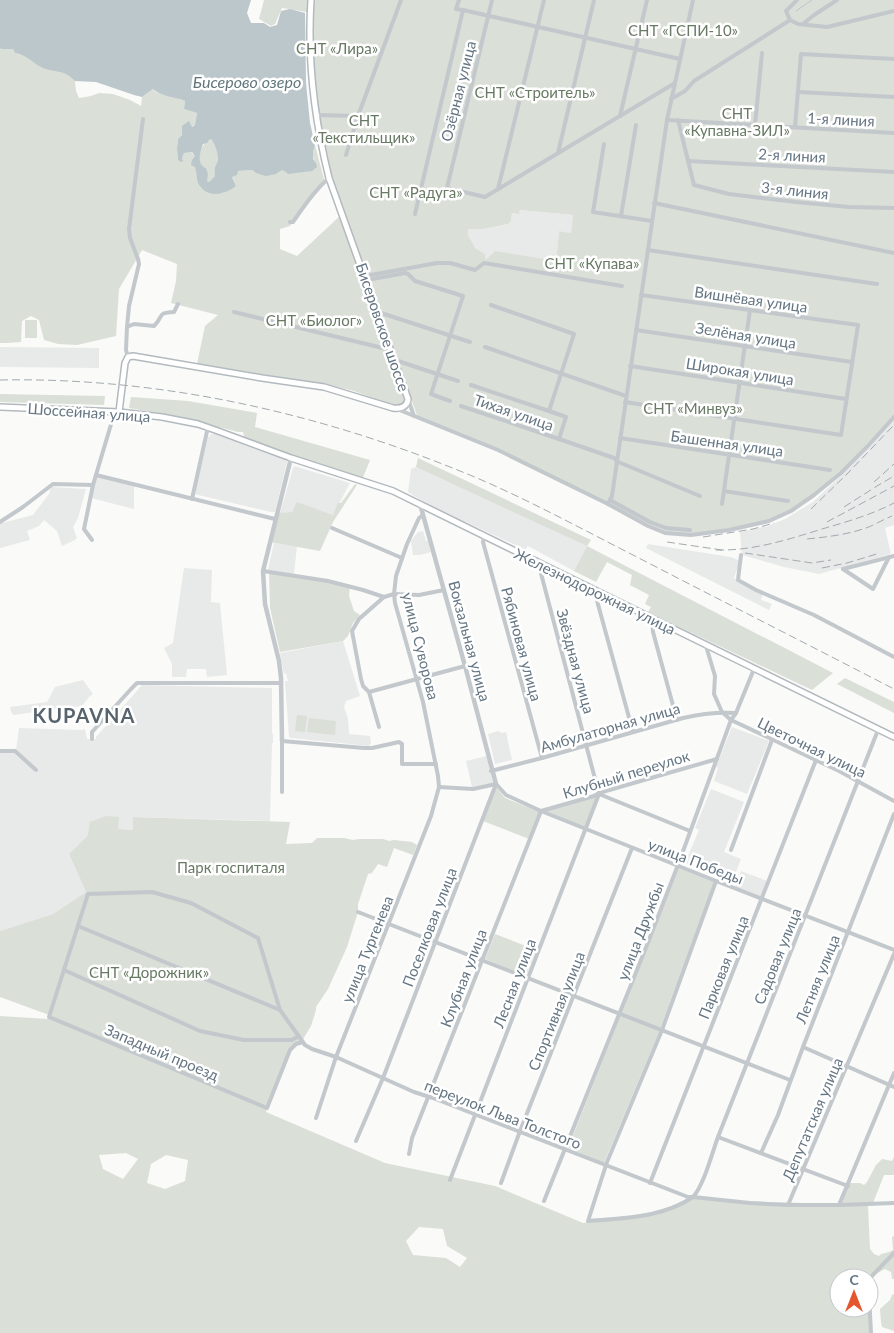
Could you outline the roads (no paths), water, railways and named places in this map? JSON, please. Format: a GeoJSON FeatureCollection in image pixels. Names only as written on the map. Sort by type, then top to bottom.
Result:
{"type":"FeatureCollection","features":[{"type":"Feature","properties":{"kind":"main road","name":"Бисеровское шоссе"},"geometry":{"type":"LineString","coordinates":[[128,357],[133,356],[324,387],[393,408],[404,407],[407,404],[408,399],[395,360],[329,178],[316,115],[310,63],[311,0]]}},
{"type":"Feature","properties":{"kind":"main road"},"geometry":{"type":"LineString","coordinates":[[119,412],[125,363],[128,357]]}},
{"type":"Feature","properties":{"kind":"main road","name":"Шоссейная улица"},"geometry":{"type":"LineString","coordinates":[[0,408],[119,412],[162,417],[208,427],[291,458]]}},
{"type":"Feature","properties":{"kind":"main road","name":"Железнодорожная улица"},"geometry":{"type":"LineString","coordinates":[[291,458],[393,491],[894,737]]}},
{"type":"Feature","properties":{"kind":"street"},"geometry":{"type":"LineString","coordinates":[[346,155],[358,116],[401,0]]}},
{"type":"Feature","properties":{"kind":"street"},"geometry":{"type":"LineString","coordinates":[[459,0],[456,9],[680,59]]}},
{"type":"Feature","properties":{"kind":"street","name":"Озёрная улица"},"geometry":{"type":"LineString","coordinates":[[492,0],[446,188],[485,197],[498,189]]}},
{"type":"Feature","properties":{"kind":"street"},"geometry":{"type":"LineString","coordinates":[[498,189],[544,0]]}},
{"type":"Feature","properties":{"kind":"street"},"geometry":{"type":"LineString","coordinates":[[558,153],[594,0]]}},
{"type":"Feature","properties":{"kind":"street"},"geometry":{"type":"LineString","coordinates":[[620,116],[646,0]]}},
{"type":"Feature","properties":{"kind":"street"},"geometry":{"type":"LineString","coordinates":[[609,502],[667,120],[693,0]]}},
{"type":"Feature","properties":{"kind":"street"},"geometry":{"type":"LineString","coordinates":[[786,11],[797,0]]}},
{"type":"Feature","properties":{"kind":"street"},"geometry":{"type":"LineString","coordinates":[[801,24],[837,0]]}},
{"type":"Feature","properties":{"kind":"street"},"geometry":{"type":"LineString","coordinates":[[783,5],[790,20],[801,24],[827,27],[894,11]]}},
{"type":"Feature","properties":{"kind":"street"},"geometry":{"type":"LineString","coordinates":[[415,214],[463,10]]}},
{"type":"Feature","properties":{"kind":"street"},"geometry":{"type":"LineString","coordinates":[[671,99],[685,91],[694,81],[790,20]]}},
{"type":"Feature","properties":{"kind":"street"},"geometry":{"type":"LineString","coordinates":[[755,125],[762,53]]}},
{"type":"Feature","properties":{"kind":"street"},"geometry":{"type":"LineString","coordinates":[[795,127],[801,54],[894,59]]}},
{"type":"Feature","properties":{"kind":"street"},"geometry":{"type":"LineString","coordinates":[[498,189],[675,83]]}},
{"type":"Feature","properties":{"kind":"street"},"geometry":{"type":"LineString","coordinates":[[798,92],[894,97]]}},
{"type":"Feature","properties":{"kind":"street"},"geometry":{"type":"LineString","coordinates":[[316,115],[358,116]]}},
{"type":"Feature","properties":{"kind":"street"},"geometry":{"type":"LineString","coordinates":[[128,357],[126,350],[127,327],[139,264],[130,238],[129,229],[143,119]]}},
{"type":"Feature","properties":{"kind":"street","name":"1-я линия"},"geometry":{"type":"LineString","coordinates":[[667,120],[894,133]]}},
{"type":"Feature","properties":{"kind":"street"},"geometry":{"type":"LineString","coordinates":[[678,120],[688,161]]}},
{"type":"Feature","properties":{"kind":"street"},"geometry":{"type":"LineString","coordinates":[[621,216],[636,125]]}},
{"type":"Feature","properties":{"kind":"street"},"geometry":{"type":"LineString","coordinates":[[604,144],[593,212],[652,221]]}},
{"type":"Feature","properties":{"kind":"street","name":"2-я линия"},"geometry":{"type":"LineString","coordinates":[[688,161],[894,172]]}},
{"type":"Feature","properties":{"kind":"street","name":"3-я линия"},"geometry":{"type":"LineString","coordinates":[[688,161],[694,185],[729,194],[849,207],[894,208]]}},
{"type":"Feature","properties":{"kind":"street"},"geometry":{"type":"LineString","coordinates":[[290,222],[293,222],[308,201],[329,178]]}},
{"type":"Feature","properties":{"kind":"street"},"geometry":{"type":"LineString","coordinates":[[654,204],[894,253]]}},
{"type":"Feature","properties":{"kind":"street"},"geometry":{"type":"LineString","coordinates":[[648,250],[877,284]]}},
{"type":"Feature","properties":{"kind":"street"},"geometry":{"type":"LineString","coordinates":[[366,278],[437,263],[450,263],[475,270],[484,263],[622,286]]}},
{"type":"Feature","properties":{"kind":"street"},"geometry":{"type":"LineString","coordinates":[[366,278],[408,274],[415,281],[462,296],[431,394],[450,401]]}},
{"type":"Feature","properties":{"kind":"street","name":"Вишнёвая улица"},"geometry":{"type":"LineString","coordinates":[[641,295],[858,325],[852,362]]}},
{"type":"Feature","properties":{"kind":"street"},"geometry":{"type":"LineString","coordinates":[[127,327],[134,324],[154,326],[162,314],[174,312],[178,304]]}},
{"type":"Feature","properties":{"kind":"street"},"geometry":{"type":"LineString","coordinates":[[491,305],[574,334],[549,411]]}},
{"type":"Feature","properties":{"kind":"street"},"geometry":{"type":"LineString","coordinates":[[722,504],[750,310]]}},
{"type":"Feature","properties":{"kind":"street"},"geometry":{"type":"LineString","coordinates":[[234,312],[391,350]]}},
{"type":"Feature","properties":{"kind":"street"},"geometry":{"type":"LineString","coordinates":[[378,312],[470,342]]}},
{"type":"Feature","properties":{"kind":"street","name":"Зелёная улица"},"geometry":{"type":"LineString","coordinates":[[636,330],[852,362]]}},
{"type":"Feature","properties":{"kind":"street"},"geometry":{"type":"LineString","coordinates":[[485,347],[626,396]]}},
{"type":"Feature","properties":{"kind":"street"},"geometry":{"type":"LineString","coordinates":[[395,360],[458,381]]}},
{"type":"Feature","properties":{"kind":"street"},"geometry":{"type":"LineString","coordinates":[[625,402],[840,435],[852,362]]}},
{"type":"Feature","properties":{"kind":"street","name":"Широкая улица"},"geometry":{"type":"LineString","coordinates":[[630,366],[846,399]]}},
{"type":"Feature","properties":{"kind":"street"},"geometry":{"type":"LineString","coordinates":[[471,385],[566,417],[559,439]]}},
{"type":"Feature","properties":{"kind":"street"},"geometry":{"type":"LineString","coordinates":[[408,399],[414,416]]}},
{"type":"Feature","properties":{"kind":"street","name":"Тихая улица"},"geometry":{"type":"LineString","coordinates":[[461,406],[616,460],[700,496]]}},
{"type":"Feature","properties":{"kind":"street"},"geometry":{"type":"LineString","coordinates":[[393,408],[498,450],[650,522],[666,528],[690,530]]}},
{"type":"Feature","properties":{"kind":"street"},"geometry":{"type":"LineString","coordinates":[[609,502],[648,526],[665,533],[691,535],[729,530],[769,521],[791,512],[841,473],[894,417]]}},
{"type":"Feature","properties":{"kind":"street"},"geometry":{"type":"LineString","coordinates":[[92,540],[84,529],[93,485],[112,421]]}},
{"type":"Feature","properties":{"kind":"street"},"geometry":{"type":"LineString","coordinates":[[192,498],[208,427]]}},
{"type":"Feature","properties":{"kind":"street","name":"Башенная улица"},"geometry":{"type":"LineString","coordinates":[[620,438],[830,470]]}},
{"type":"Feature","properties":{"kind":"street"},"geometry":{"type":"LineString","coordinates":[[282,792],[281,683],[279,661],[265,604],[263,571],[291,458]]}},
{"type":"Feature","properties":{"kind":"street"},"geometry":{"type":"LineString","coordinates":[[96,475],[275,519]]}},
{"type":"Feature","properties":{"kind":"street"},"geometry":{"type":"LineString","coordinates":[[0,522],[23,508],[53,484],[93,485]]}},
{"type":"Feature","properties":{"kind":"street"},"geometry":{"type":"LineString","coordinates":[[724,491],[788,500]]}},
{"type":"Feature","properties":{"kind":"street","name":"Вокзальная улица"},"geometry":{"type":"LineString","coordinates":[[420,504],[496,784]]}},
{"type":"Feature","properties":{"kind":"street","name":"улица Суворова"},"geometry":{"type":"LineString","coordinates":[[423,515],[419,518],[412,531],[402,558],[396,576],[394,594],[423,702],[439,788]]}},
{"type":"Feature","properties":{"kind":"street"},"geometry":{"type":"LineString","coordinates":[[332,528],[402,558]]}},
{"type":"Feature","properties":{"kind":"street","name":"Рябиновая улица"},"geometry":{"type":"LineString","coordinates":[[484,536],[483,542],[542,758]]}},
{"type":"Feature","properties":{"kind":"street"},"geometry":{"type":"LineString","coordinates":[[741,556],[738,580],[814,615],[894,657]]}},
{"type":"Feature","properties":{"kind":"street"},"geometry":{"type":"LineString","coordinates":[[892,556],[873,589],[843,569],[862,564],[892,556]]}},
{"type":"Feature","properties":{"kind":"street","name":"Звёздная улица"},"geometry":{"type":"LineString","coordinates":[[538,562],[599,793]]}},
{"type":"Feature","properties":{"kind":"street"},"geometry":{"type":"LineString","coordinates":[[263,571],[328,581],[384,597]]}},
{"type":"Feature","properties":{"kind":"street"},"geometry":{"type":"LineString","coordinates":[[379,727],[369,692],[363,686],[361,679],[352,631],[359,619],[384,597],[394,594],[419,595],[444,590]]}},
{"type":"Feature","properties":{"kind":"street"},"geometry":{"type":"LineString","coordinates":[[597,590],[596,597],[633,732]]}},
{"type":"Feature","properties":{"kind":"street"},"geometry":{"type":"LineString","coordinates":[[652,619],[653,632],[677,720]]}},
{"type":"Feature","properties":{"kind":"street"},"geometry":{"type":"LineString","coordinates":[[706,646],[715,676],[714,694],[722,712]]}},
{"type":"Feature","properties":{"kind":"street"},"geometry":{"type":"LineString","coordinates":[[369,692],[465,666]]}},
{"type":"Feature","properties":{"kind":"street","name":"улица Дружбы"},"geometry":{"type":"LineString","coordinates":[[544,1201],[618,1014],[634,979],[731,720],[736,713],[754,669]]}},
{"type":"Feature","properties":{"kind":"street"},"geometry":{"type":"LineString","coordinates":[[92,739],[92,732],[140,682],[281,683]]}},
{"type":"Feature","properties":{"kind":"street","name":"Амбулаторная улица"},"geometry":{"type":"LineString","coordinates":[[491,771],[677,720],[722,712],[736,713]]}},
{"type":"Feature","properties":{"kind":"street","name":"Цветочная улица"},"geometry":{"type":"LineString","coordinates":[[722,712],[731,720],[816,760],[894,801]]}},
{"type":"Feature","properties":{"kind":"street","name":"Садовая улица"},"geometry":{"type":"LineString","coordinates":[[693,1197],[698,1191],[878,730]]}},
{"type":"Feature","properties":{"kind":"street"},"geometry":{"type":"LineString","coordinates":[[731,850],[772,740]]}},
{"type":"Feature","properties":{"kind":"street"},"geometry":{"type":"LineString","coordinates":[[282,741],[364,748],[399,742],[402,744],[402,764],[436,764]]}},
{"type":"Feature","properties":{"kind":"street"},"geometry":{"type":"LineString","coordinates":[[0,751],[15,751],[36,770]]}},
{"type":"Feature","properties":{"kind":"street","name":"Клубный переулок"},"geometry":{"type":"LineString","coordinates":[[541,811],[717,759]]}},
{"type":"Feature","properties":{"kind":"street","name":"Парковая улица"},"geometry":{"type":"LineString","coordinates":[[650,1183],[816,760]]}},
{"type":"Feature","properties":{"kind":"street"},"geometry":{"type":"LineString","coordinates":[[439,788],[473,789],[496,784]]}},
{"type":"Feature","properties":{"kind":"street","name":"улица Победы"},"geometry":{"type":"LineString","coordinates":[[496,784],[506,795],[541,811],[894,950]]}},
{"type":"Feature","properties":{"kind":"street","name":"Поселковая улица"},"geometry":{"type":"LineString","coordinates":[[356,1141],[383,1078],[496,784]]}},
{"type":"Feature","properties":{"kind":"street","name":"улица Тургенева"},"geometry":{"type":"LineString","coordinates":[[316,1118],[336,1057],[431,816],[439,788]]}},
{"type":"Feature","properties":{"kind":"street"},"geometry":{"type":"LineString","coordinates":[[599,793],[690,832]]}},
{"type":"Feature","properties":{"kind":"street","name":"Лесная улица"},"geometry":{"type":"LineString","coordinates":[[450,1180],[599,793]]}},
{"type":"Feature","properties":{"kind":"street","name":"Клубная улица"},"geometry":{"type":"LineString","coordinates":[[409,1154],[412,1138],[541,811]]}},
{"type":"Feature","properties":{"kind":"street","name":"Летняя улица"},"geometry":{"type":"LineString","coordinates":[[761,1153],[778,1115],[894,814]]}},
{"type":"Feature","properties":{"kind":"street","name":"Спортивная улица"},"geometry":{"type":"LineString","coordinates":[[501,1183],[632,848]]}},
{"type":"Feature","properties":{"kind":"street"},"geometry":{"type":"LineString","coordinates":[[693,1197],[684,1203],[654,1214],[588,1221],[606,1166],[662,1030],[716,881]]}},
{"type":"Feature","properties":{"kind":"street"},"geometry":{"type":"LineString","coordinates":[[299,1036],[292,1040],[244,1040],[200,1031],[64,970],[88,894],[152,892],[191,903],[258,938],[280,1010],[286,1021],[299,1036],[303,1042]]}},
{"type":"Feature","properties":{"kind":"street"},"geometry":{"type":"LineString","coordinates":[[358,912],[790,1080]]}},
{"type":"Feature","properties":{"kind":"street"},"geometry":{"type":"LineString","coordinates":[[78,926],[280,1010]]}},
{"type":"Feature","properties":{"kind":"street","name":"Депутатская улица"},"geometry":{"type":"LineString","coordinates":[[693,1197],[788,1205],[894,954]]}},
{"type":"Feature","properties":{"kind":"street","name":"Западный проезд"},"geometry":{"type":"LineString","coordinates":[[64,970],[49,1017],[267,1108],[290,1050],[296,1044],[303,1042]]}},
{"type":"Feature","properties":{"kind":"street","name":"переулок Льва Толстого"},"geometry":{"type":"LineString","coordinates":[[303,1042],[308,1047],[336,1057],[414,1092],[520,1131],[650,1183],[688,1197],[693,1197]]}},
{"type":"Feature","properties":{"kind":"street"},"geometry":{"type":"LineString","coordinates":[[803,1046],[847,1067],[894,1086]]}},
{"type":"Feature","properties":{"kind":"street"},"geometry":{"type":"LineString","coordinates":[[839,1205],[894,1073]]}},
{"type":"Feature","properties":{"kind":"street"},"geometry":{"type":"LineString","coordinates":[[718,1137],[848,1186]]}},
{"type":"Feature","properties":{"kind":"street"},"geometry":{"type":"LineString","coordinates":[[788,1205],[894,1202]]}},
{"type":"Feature","properties":{"kind":"street"},"geometry":{"type":"LineString","coordinates":[[879,1269],[894,1253]]}},
{"type":"Feature","properties":{"kind":"street"},"geometry":{"type":"LineString","coordinates":[[870,1318],[871,1333]]}},
{"type":"Feature","properties":{"kind":"water","name":"Бисерово озеро"},"geometry":{"type":"Polygon","coordinates":[[[0,0],[251,0],[247,13],[251,23],[264,23],[270,27],[277,25],[281,11],[290,9],[305,13],[306,83],[310,123],[315,145],[313,159],[317,167],[312,171],[288,174],[282,170],[276,174],[266,176],[252,170],[238,171],[237,175],[232,177],[236,186],[226,192],[211,193],[202,188],[198,183],[195,167],[191,165],[195,156],[192,152],[184,153],[183,161],[178,160],[178,139],[182,135],[182,126],[189,121],[192,127],[195,125],[197,113],[184,109],[185,101],[164,95],[153,89],[142,97],[96,82],[75,81],[63,73],[43,68],[24,56],[15,53],[13,49],[0,48],[0,0]],[[211,139],[203,144],[200,158],[201,164],[206,168],[208,174],[207,181],[209,182],[215,176],[218,159],[217,151],[211,139]]]}},
{"type":"Feature","properties":{"kind":"waterway"},"geometry":{"type":"LineString","coordinates":[[796,11],[812,0]]}},
{"type":"Feature","properties":{"kind":"railway"},"geometry":{"type":"LineString","coordinates":[[0,380],[117,384],[175,392],[289,415],[401,448],[478,478],[523,499],[894,689]]}},
{"type":"Feature","properties":{"kind":"railway"},"geometry":{"type":"LineString","coordinates":[[811,509],[894,425]]}},
{"type":"Feature","properties":{"kind":"railway"},"geometry":{"type":"LineString","coordinates":[[874,482],[894,464]]}},
{"type":"Feature","properties":{"kind":"railway"},"geometry":{"type":"LineString","coordinates":[[844,507],[894,476]]}},
{"type":"Feature","properties":{"kind":"railway"},"geometry":{"type":"LineString","coordinates":[[827,522],[894,486]]}},
{"type":"Feature","properties":{"kind":"railway"},"geometry":{"type":"LineString","coordinates":[[716,550],[743,549],[783,541],[858,518],[894,503]]}},
{"type":"Feature","properties":{"kind":"railway"},"geometry":{"type":"LineString","coordinates":[[807,539],[835,536],[856,531],[892,516]]}},
{"type":"Feature","properties":{"kind":"railway"},"geometry":{"type":"LineString","coordinates":[[703,537],[753,529],[774,523]]}},
{"type":"Feature","properties":{"kind":"railway"},"geometry":{"type":"LineString","coordinates":[[667,542],[722,550]]}},
{"type":"Feature","properties":{"kind":"railway"},"geometry":{"type":"LineString","coordinates":[[745,553],[812,563],[831,560]]}},
{"type":"Feature","properties":{"kind":"railway"},"geometry":{"type":"LineString","coordinates":[[822,568],[880,553]]}},
{"type":"Feature","properties":{"kind":"district","name":"KUPAVNA"},"geometry":{"type":"Point","coordinates":[84,715]}},
{"type":"Feature","properties":{"kind":"park label","name":"СНТ «ГСПИ-10»"},"geometry":{"type":"Point","coordinates":[683,30]}},
{"type":"Feature","properties":{"kind":"park label","name":"СНТ «Лира»"},"geometry":{"type":"Point","coordinates":[337,48]}},
{"type":"Feature","properties":{"kind":"park label","name":"СНТ «Строитель»"},"geometry":{"type":"Point","coordinates":[535,92]}},
{"type":"Feature","properties":{"kind":"park label","name":"СНТ «Купавна-ЗИЛ»"},"geometry":{"type":"Point","coordinates":[737,122]}},
{"type":"Feature","properties":{"kind":"park label","name":"СНТ «Текстильщик»"},"geometry":{"type":"Point","coordinates":[364,128]}},
{"type":"Feature","properties":{"kind":"park label","name":"СНТ «Радуга»"},"geometry":{"type":"Point","coordinates":[416,192]}},
{"type":"Feature","properties":{"kind":"park label","name":"СНТ «Купава»"},"geometry":{"type":"Point","coordinates":[592,263]}},
{"type":"Feature","properties":{"kind":"park label","name":"СНТ «Биолог»"},"geometry":{"type":"Point","coordinates":[314,320]}},
{"type":"Feature","properties":{"kind":"park label","name":"СНТ «Минвуз»"},"geometry":{"type":"Point","coordinates":[693,408]}},
{"type":"Feature","properties":{"kind":"park label","name":"Парк госпиталя"},"geometry":{"type":"Point","coordinates":[231,867]}},
{"type":"Feature","properties":{"kind":"park label","name":"СНТ «Дорожник»"},"geometry":{"type":"Point","coordinates":[149,972]}}]}
